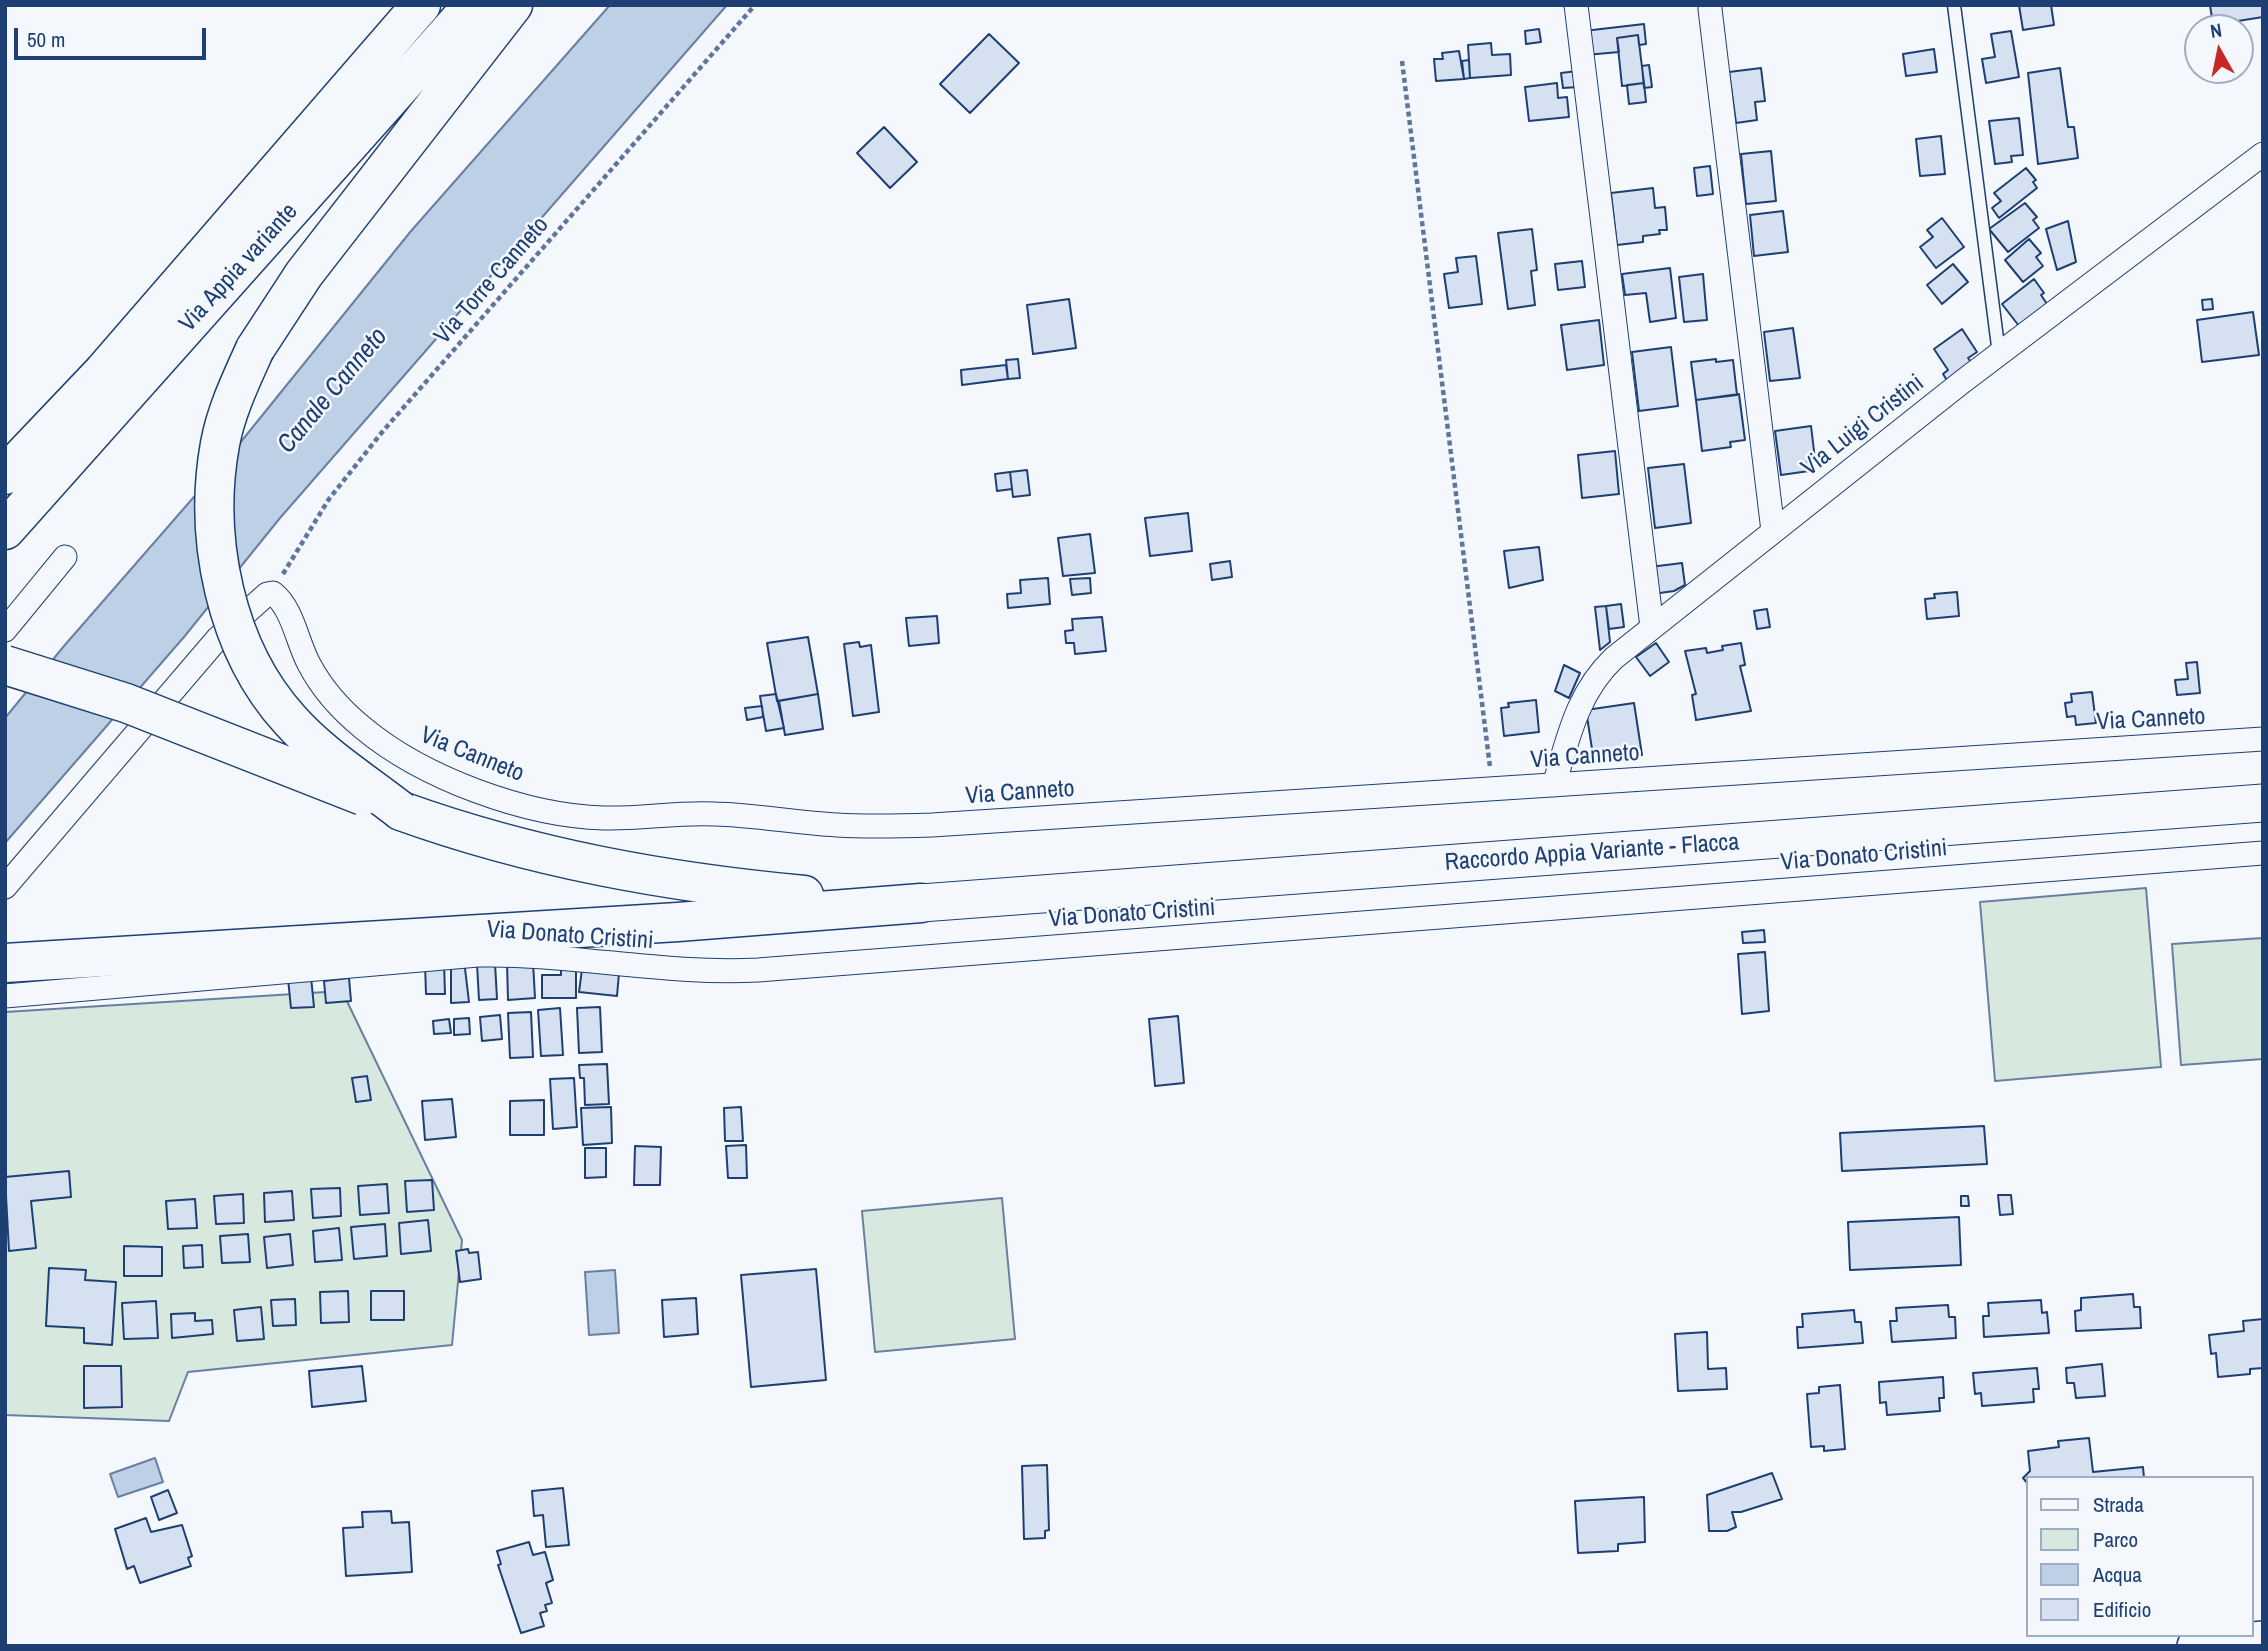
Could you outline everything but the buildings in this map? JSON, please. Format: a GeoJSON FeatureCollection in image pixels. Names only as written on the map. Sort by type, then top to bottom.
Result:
{"type":"FeatureCollection","features":[{"type":"Feature","properties":{"kind":"highway","name":"Via Appia variante"},"geometry":{"type":"LineString","coordinates":[[5,475],[103,372],[421,5]]}},
{"type":"Feature","properties":{"kind":"highway","name":"Via Appia variante"},"geometry":{"type":"LineString","coordinates":[[5,530],[473,5]]}},
{"type":"Feature","properties":{"kind":"highway"},"geometry":{"type":"LineString","coordinates":[[401,811],[290,720],[262,682],[237,630],[217,546],[215,494],[223,430],[255,349],[304,274],[513,5]]}},
{"type":"Feature","properties":{"kind":"highway"},"geometry":{"type":"LineString","coordinates":[[5,665],[126,703],[401,811],[531,852],[673,880],[921,903]]}},
{"type":"Feature","properties":{"kind":"highway"},"geometry":{"type":"LineString","coordinates":[[5,963],[678,922],[921,903]]}},
{"type":"Feature","properties":{"kind":"main road","name":"Raccordo Appia Variante - Flacca"},"geometry":{"type":"LineString","coordinates":[[921,903],[2263,803]]}},
{"type":"Feature","properties":{"kind":"main road"},"geometry":{"type":"LineString","coordinates":[[2194,1646],[2263,1638]]}},
{"type":"Feature","properties":{"kind":"street"},"geometry":{"type":"LineString","coordinates":[[1576,5],[1652,627]]}},
{"type":"Feature","properties":{"kind":"street"},"geometry":{"type":"LineString","coordinates":[[1710,9],[1773,531]]}},
{"type":"Feature","properties":{"kind":"street","name":"Via Luigi Cristini"},"geometry":{"type":"LineString","coordinates":[[1554,785],[1575,716],[1588,688],[1606,665],[1999,354],[2263,154]]}},
{"type":"Feature","properties":{"kind":"street"},"geometry":{"type":"LineString","coordinates":[[5,630],[65,557]]}},
{"type":"Feature","properties":{"kind":"street","name":"Via Canneto"},"geometry":{"type":"LineString","coordinates":[[273,593],[285,606],[308,663],[324,687],[343,711],[376,739],[421,766],[470,787],[524,805],[584,817],[621,819],[708,813],[837,825],[907,826],[2263,739]]}},
{"type":"Feature","properties":{"kind":"street"},"geometry":{"type":"LineString","coordinates":[[5,887],[223,632],[260,597],[273,593]]}},
{"type":"Feature","properties":{"kind":"street","name":"Via Donato Cristini"},"geometry":{"type":"LineString","coordinates":[[5,996],[478,955],[552,956],[695,971],[758,970],[2263,853]]}},
{"type":"Feature","properties":{"kind":"lane"},"geometry":{"type":"LineString","coordinates":[[1954,5],[1999,354]]}},
{"type":"Feature","properties":{"kind":"path","name":"Via Torre Canneto"},"geometry":{"type":"LineString","coordinates":[[273,593],[329,499],[383,431],[755,5]]}},
{"type":"Feature","properties":{"kind":"path"},"geometry":{"type":"LineString","coordinates":[[1402,61],[1493,789]]}},
{"type":"Feature","properties":{"kind":"green space"},"geometry":{"type":"Polygon","coordinates":[[[2146,888],[2161,1067],[1995,1081],[1980,902],[2146,888]]]}},
{"type":"Feature","properties":{"kind":"green space"},"geometry":{"type":"Polygon","coordinates":[[[2263,938],[2263,1059],[2181,1065],[2172,944],[2263,938]]]}},
{"type":"Feature","properties":{"kind":"green space"},"geometry":{"type":"Polygon","coordinates":[[[342,991],[462,1240],[452,1345],[188,1372],[169,1421],[5,1415],[5,1012],[342,991]]]}},
{"type":"Feature","properties":{"kind":"green space"},"geometry":{"type":"Polygon","coordinates":[[[1002,1198],[1015,1339],[875,1352],[862,1211],[1002,1198]]]}},
{"type":"Feature","properties":{"kind":"water","name":"Canale Canneto"},"geometry":{"type":"Polygon","coordinates":[[[610,5],[727,5],[280,518],[184,637],[5,843],[5,718],[227,459],[411,231],[610,5]]]}},
{"type":"Feature","properties":{"kind":"water"},"geometry":{"type":"Polygon","coordinates":[[[615,1270],[619,1333],[589,1335],[585,1272],[615,1270]]]}},
{"type":"Feature","properties":{"kind":"water"},"geometry":{"type":"Polygon","coordinates":[[[155,1458],[163,1482],[118,1497],[110,1474],[155,1458]]]}}]}
